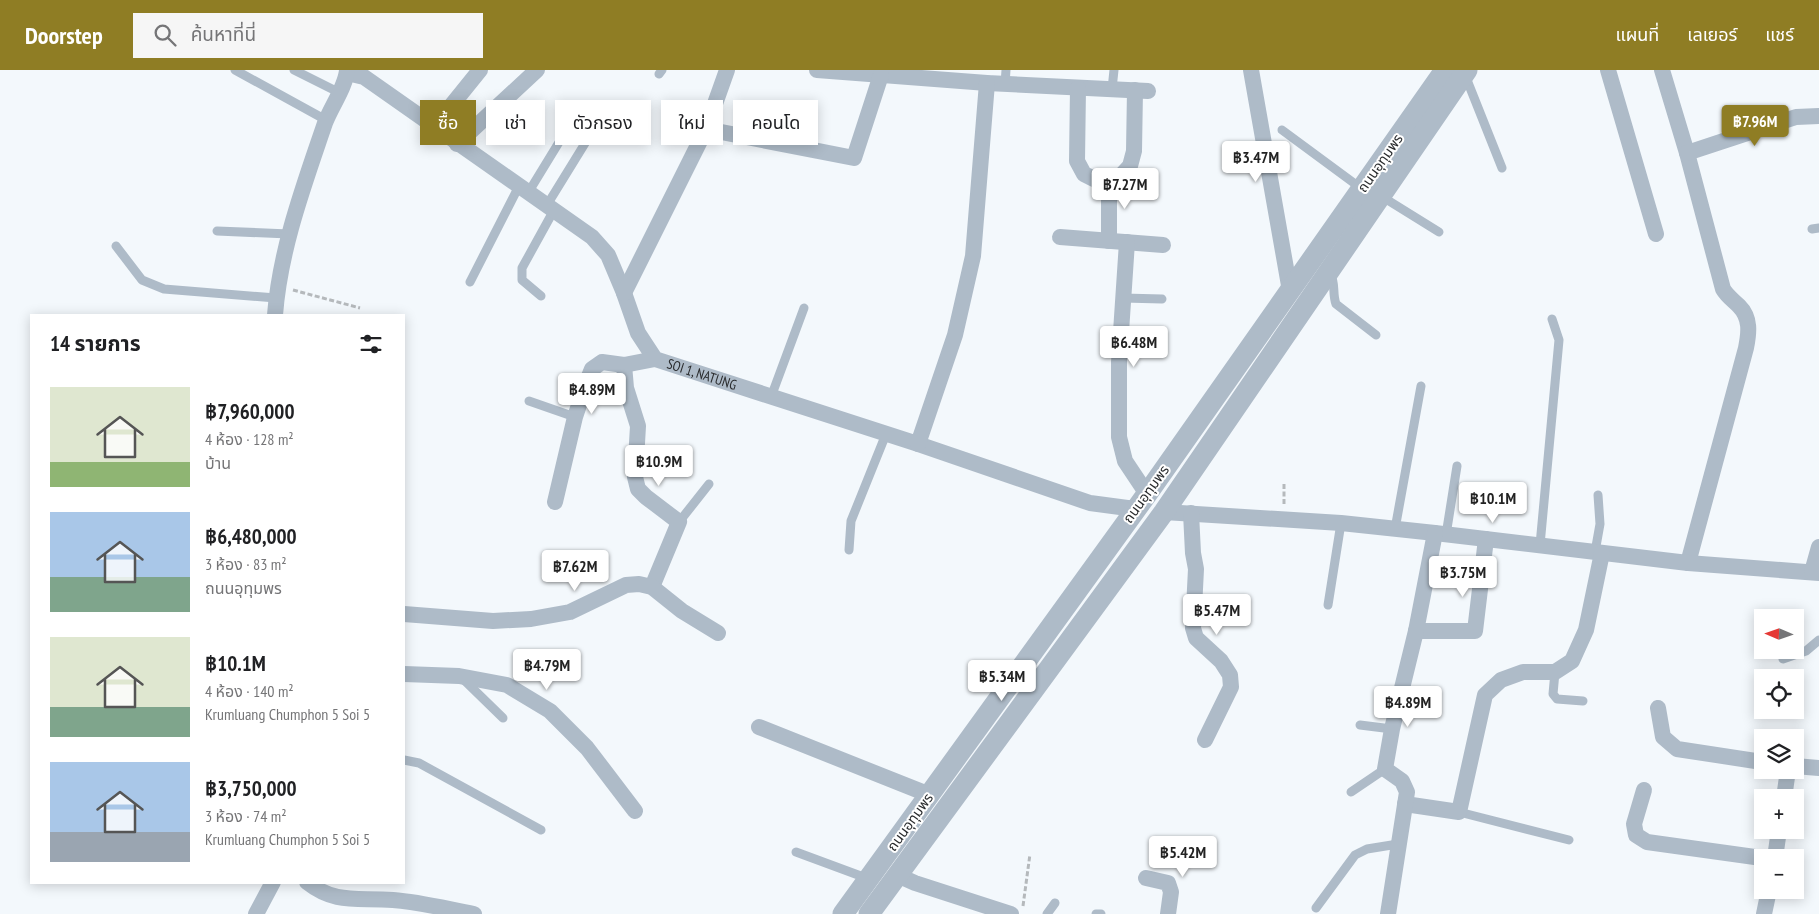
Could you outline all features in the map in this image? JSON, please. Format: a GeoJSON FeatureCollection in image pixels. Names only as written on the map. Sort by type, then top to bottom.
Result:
{"type":"FeatureCollection","features":[{"type":"Feature","properties":{"kind":"street"},"geometry":{"type":"LineString","coordinates":[[456,100],[480,70]]}},
{"type":"Feature","properties":{"kind":"street"},"geometry":{"type":"LineString","coordinates":[[476,126],[537,70]]}},
{"type":"Feature","properties":{"kind":"street"},"geometry":{"type":"LineString","coordinates":[[817,70],[987,83],[1006,77],[1078,88],[1141,91],[1134,151],[1130,166],[1118,179],[1094,179],[1084,174],[1077,160],[1078,88]]}},
{"type":"Feature","properties":{"kind":"street"},"geometry":{"type":"LineString","coordinates":[[1251,70],[1290,291]]}},
{"type":"Feature","properties":{"kind":"street"},"geometry":{"type":"LineString","coordinates":[[1608,70],[1656,234]]}},
{"type":"Feature","properties":{"kind":"street"},"geometry":{"type":"LineString","coordinates":[[1662,70],[1687,153],[1723,289],[1727,297],[1741,308],[1749,323],[1746,348],[1688,563]]}},
{"type":"Feature","properties":{"kind":"street"},"geometry":{"type":"LineString","coordinates":[[714,100],[723,71]]}},
{"type":"Feature","properties":{"kind":"street","name":"ถนนอุทุมพร"},"geometry":{"type":"LineString","coordinates":[[843,914],[1141,502],[1290,291],[1371,192],[1459,71]]}},
{"type":"Feature","properties":{"kind":"street"},"geometry":{"type":"LineString","coordinates":[[275,314],[277,292],[289,234],[326,120],[347,72]]}},
{"type":"Feature","properties":{"kind":"street","name":"SOI 1, NATUNG"},"geometry":{"type":"LineString","coordinates":[[347,72],[364,77],[420,117]]}},
{"type":"Feature","properties":{"kind":"street"},"geometry":{"type":"LineString","coordinates":[[723,132],[854,158],[881,75]]}},
{"type":"Feature","properties":{"kind":"street"},"geometry":{"type":"LineString","coordinates":[[918,444],[955,335],[974,256],[987,83]]}},
{"type":"Feature","properties":{"kind":"street"},"geometry":{"type":"LineString","coordinates":[[1687,153],[1796,117],[1819,116]]}},
{"type":"Feature","properties":{"kind":"street","name":"SOI 1, NATUNG"},"geometry":{"type":"LineString","coordinates":[[458,145],[592,237],[608,255],[638,333],[655,359],[1090,502],[1141,502]]}},
{"type":"Feature","properties":{"kind":"street"},"geometry":{"type":"LineString","coordinates":[[624,293],[698,145]]}},
{"type":"Feature","properties":{"kind":"street"},"geometry":{"type":"LineString","coordinates":[[1109,179],[1109,241]]}},
{"type":"Feature","properties":{"kind":"street","name":"ถนนอุทุมพร"},"geometry":{"type":"LineString","coordinates":[[869,914],[1164,512],[1329,271],[1371,192]]}},
{"type":"Feature","properties":{"kind":"street"},"geometry":{"type":"LineString","coordinates":[[1060,237],[1163,245]]}},
{"type":"Feature","properties":{"kind":"street"},"geometry":{"type":"LineString","coordinates":[[1127,242],[1119,362],[1119,437],[1125,461],[1141,502],[1164,512],[1341,524],[1688,563],[1816,572],[1819,547]]}},
{"type":"Feature","properties":{"kind":"street"},"geometry":{"type":"LineString","coordinates":[[556,502],[576,417],[592,369],[602,362],[624,365],[655,359]]}},
{"type":"Feature","properties":{"kind":"street"},"geometry":{"type":"LineString","coordinates":[[624,365],[626,388],[638,426],[635,477],[638,489],[679,522],[652,587]]}},
{"type":"Feature","properties":{"kind":"street"},"geometry":{"type":"LineString","coordinates":[[1191,513],[1193,553],[1196,569],[1193,628],[1196,638],[1221,661],[1230,674],[1231,687],[1205,740]]}},
{"type":"Feature","properties":{"kind":"street"},"geometry":{"type":"LineString","coordinates":[[1388,914],[1406,792],[1402,782],[1385,769],[1392,729],[1441,534]]}},
{"type":"Feature","properties":{"kind":"street"},"geometry":{"type":"LineString","coordinates":[[1416,631],[1475,631],[1486,539]]}},
{"type":"Feature","properties":{"kind":"street"},"geometry":{"type":"LineString","coordinates":[[1404,804],[1459,812],[1485,695],[1501,680],[1523,672],[1555,672],[1572,661],[1586,630],[1599,552]]}},
{"type":"Feature","properties":{"kind":"street"},"geometry":{"type":"LineString","coordinates":[[405,614],[492,621],[531,619],[570,612],[626,585],[639,584],[652,587],[682,611],[718,633]]}},
{"type":"Feature","properties":{"kind":"street"},"geometry":{"type":"LineString","coordinates":[[405,674],[459,676],[507,685],[550,711],[587,748],[635,811]]}},
{"type":"Feature","properties":{"kind":"street"},"geometry":{"type":"LineString","coordinates":[[1658,708],[1663,737],[1677,749],[1754,761]]}},
{"type":"Feature","properties":{"kind":"street"},"geometry":{"type":"LineString","coordinates":[[759,727],[930,795]]}},
{"type":"Feature","properties":{"kind":"street"},"geometry":{"type":"LineString","coordinates":[[1804,767],[1819,768]]}},
{"type":"Feature","properties":{"kind":"street"},"geometry":{"type":"LineString","coordinates":[[1644,790],[1634,824],[1636,835],[1647,842],[1754,857]]}},
{"type":"Feature","properties":{"kind":"street"},"geometry":{"type":"LineString","coordinates":[[898,875],[1010,914]]}},
{"type":"Feature","properties":{"kind":"street"},"geometry":{"type":"LineString","coordinates":[[1146,878],[1168,883],[1171,892],[1168,914]]}},
{"type":"Feature","properties":{"kind":"street"},"geometry":{"type":"LineString","coordinates":[[259,913],[271,884]]}},
{"type":"Feature","properties":{"kind":"street"},"geometry":{"type":"LineString","coordinates":[[309,884],[319,892],[344,899],[394,900],[474,914]]}},
{"type":"Feature","properties":{"kind":"street"},"geometry":{"type":"LineString","coordinates":[[1764,914],[1767,899]]}},
{"type":"Feature","properties":{"kind":"lane"},"geometry":{"type":"LineString","coordinates":[[236,70],[326,120]]}},
{"type":"Feature","properties":{"kind":"lane"},"geometry":{"type":"LineString","coordinates":[[294,70],[338,92]]}},
{"type":"Feature","properties":{"kind":"lane"},"geometry":{"type":"LineString","coordinates":[[1112,89],[1114,70]]}},
{"type":"Feature","properties":{"kind":"lane"},"geometry":{"type":"LineString","coordinates":[[1459,71],[1502,168]]}},
{"type":"Feature","properties":{"kind":"lane"},"geometry":{"type":"LineString","coordinates":[[1282,130],[1371,192],[1439,232]]}},
{"type":"Feature","properties":{"kind":"lane"},"geometry":{"type":"LineString","coordinates":[[470,282],[524,190],[557,145]]}},
{"type":"Feature","properties":{"kind":"lane"},"geometry":{"type":"LineString","coordinates":[[541,296],[522,280],[522,268],[550,208],[586,145]]}},
{"type":"Feature","properties":{"kind":"lane"},"geometry":{"type":"LineString","coordinates":[[217,231],[289,234]]}},
{"type":"Feature","properties":{"kind":"lane"},"geometry":{"type":"LineString","coordinates":[[116,246],[142,280],[164,289],[277,292]]}},
{"type":"Feature","properties":{"kind":"lane"},"geometry":{"type":"LineString","coordinates":[[1329,271],[1333,278],[1333,297],[1336,304],[1376,334]]}},
{"type":"Feature","properties":{"kind":"lane"},"geometry":{"type":"LineString","coordinates":[[1123,298],[1162,299]]}},
{"type":"Feature","properties":{"kind":"lane"},"geometry":{"type":"LineString","coordinates":[[771,397],[804,308]]}},
{"type":"Feature","properties":{"kind":"lane"},"geometry":{"type":"LineString","coordinates":[[1540,545],[1559,340],[1552,319]]}},
{"type":"Feature","properties":{"kind":"lane"},"geometry":{"type":"LineString","coordinates":[[1394,529],[1421,386]]}},
{"type":"Feature","properties":{"kind":"lane"},"geometry":{"type":"LineString","coordinates":[[529,401],[576,417]]}},
{"type":"Feature","properties":{"kind":"lane"},"geometry":{"type":"LineString","coordinates":[[849,550],[851,521],[886,434]]}},
{"type":"Feature","properties":{"kind":"lane"},"geometry":{"type":"LineString","coordinates":[[1441,534],[1457,466]]}},
{"type":"Feature","properties":{"kind":"lane"},"geometry":{"type":"LineString","coordinates":[[679,522],[709,484]]}},
{"type":"Feature","properties":{"kind":"lane"},"geometry":{"type":"LineString","coordinates":[[1598,495],[1599,552]]}},
{"type":"Feature","properties":{"kind":"lane"},"geometry":{"type":"LineString","coordinates":[[1328,605],[1341,524]]}},
{"type":"Feature","properties":{"kind":"lane"},"geometry":{"type":"LineString","coordinates":[[1804,652],[1819,640]]}},
{"type":"Feature","properties":{"kind":"lane"},"geometry":{"type":"LineString","coordinates":[[1555,672],[1553,694],[1558,699],[1583,701]]}},
{"type":"Feature","properties":{"kind":"lane"},"geometry":{"type":"LineString","coordinates":[[459,676],[503,718]]}},
{"type":"Feature","properties":{"kind":"lane"},"geometry":{"type":"LineString","coordinates":[[1360,725],[1392,729]]}},
{"type":"Feature","properties":{"kind":"lane"},"geometry":{"type":"LineString","coordinates":[[405,760],[419,763],[541,830]]}},
{"type":"Feature","properties":{"kind":"lane"},"geometry":{"type":"LineString","coordinates":[[1351,792],[1385,769]]}},
{"type":"Feature","properties":{"kind":"lane"},"geometry":{"type":"LineString","coordinates":[[1459,812],[1569,840]]}},
{"type":"Feature","properties":{"kind":"lane"},"geometry":{"type":"LineString","coordinates":[[1316,908],[1355,855],[1367,849],[1398,844]]}},
{"type":"Feature","properties":{"kind":"lane"},"geometry":{"type":"LineString","coordinates":[[796,852],[869,879]]}},
{"type":"Feature","properties":{"kind":"lane"},"geometry":{"type":"LineString","coordinates":[[1047,914],[1055,903]]}},
{"type":"Feature","properties":{"kind":"lane"},"geometry":{"type":"LineString","coordinates":[[1096,914],[1101,914]]}},
{"type":"Feature","properties":{"kind":"path"},"geometry":{"type":"LineString","coordinates":[[277,292],[360,308]]}},
{"type":"Feature","properties":{"kind":"path"},"geometry":{"type":"LineString","coordinates":[[1284,482],[1284,520]]}},
{"type":"Feature","properties":{"kind":"path"},"geometry":{"type":"LineString","coordinates":[[1022,914],[1030,854]]}}]}
